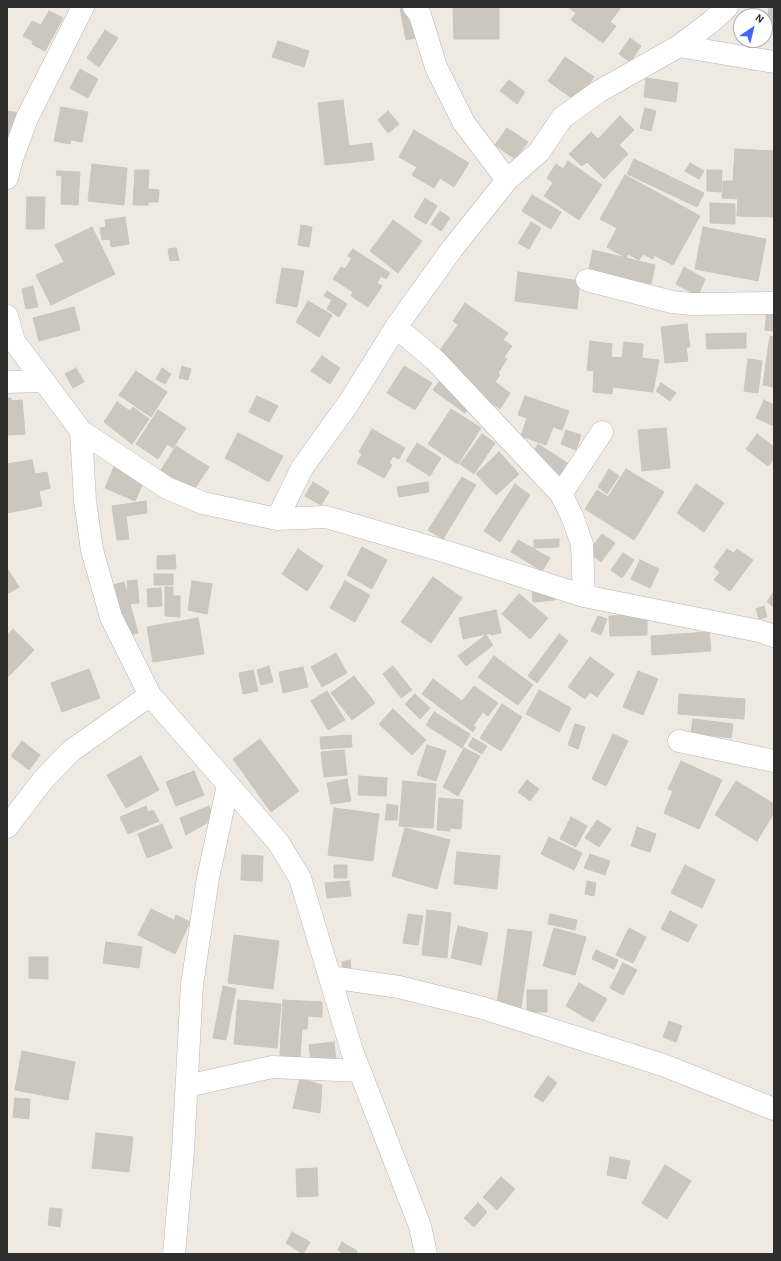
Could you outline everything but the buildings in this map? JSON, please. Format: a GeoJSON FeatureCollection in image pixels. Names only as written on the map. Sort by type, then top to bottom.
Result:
{"type":"FeatureCollection","features":[{"type":"Feature","properties":{"kind":"street"},"geometry":{"type":"LineString","coordinates":[[7,178],[12,159],[27,118],[83,7]]}},
{"type":"Feature","properties":{"kind":"street"},"geometry":{"type":"LineString","coordinates":[[414,7],[420,15],[436,67],[464,123],[507,180]]}},
{"type":"Feature","properties":{"kind":"street"},"geometry":{"type":"LineString","coordinates":[[278,519],[302,468],[350,401],[396,327],[452,249],[507,180],[539,152],[562,118],[598,92],[679,46],[727,7]]}},
{"type":"Feature","properties":{"kind":"street"},"geometry":{"type":"LineString","coordinates":[[679,46],[774,62]]}},
{"type":"Feature","properties":{"kind":"street"},"geometry":{"type":"LineString","coordinates":[[587,280],[672,302],[692,304],[774,303]]}},
{"type":"Feature","properties":{"kind":"street"},"geometry":{"type":"LineString","coordinates":[[7,316],[14,341],[42,381],[81,431],[167,488],[203,503],[278,519],[326,517],[448,552],[584,596],[759,631],[774,636]]}},
{"type":"Feature","properties":{"kind":"street"},"geometry":{"type":"LineString","coordinates":[[396,327],[435,360],[561,494],[572,516],[582,544],[584,596]]}},
{"type":"Feature","properties":{"kind":"street"},"geometry":{"type":"LineString","coordinates":[[7,382],[42,381]]}},
{"type":"Feature","properties":{"kind":"street"},"geometry":{"type":"LineString","coordinates":[[81,431],[85,501],[92,550],[111,617],[150,695],[278,842],[300,878],[352,1051],[420,1226],[426,1254]]}},
{"type":"Feature","properties":{"kind":"street"},"geometry":{"type":"LineString","coordinates":[[561,494],[602,432]]}},
{"type":"Feature","properties":{"kind":"street"},"geometry":{"type":"LineString","coordinates":[[7,827],[43,780],[71,751],[150,695]]}},
{"type":"Feature","properties":{"kind":"street"},"geometry":{"type":"LineString","coordinates":[[679,740],[774,762]]}},
{"type":"Feature","properties":{"kind":"street"},"geometry":{"type":"LineString","coordinates":[[174,1254],[183,1151],[192,985],[208,878],[228,785]]}},
{"type":"Feature","properties":{"kind":"street"},"geometry":{"type":"LineString","coordinates":[[330,977],[399,987],[482,1008],[663,1065],[774,1109]]}},
{"type":"Feature","properties":{"kind":"street"},"geometry":{"type":"LineString","coordinates":[[187,1086],[272,1067],[360,1071]]}}]}
